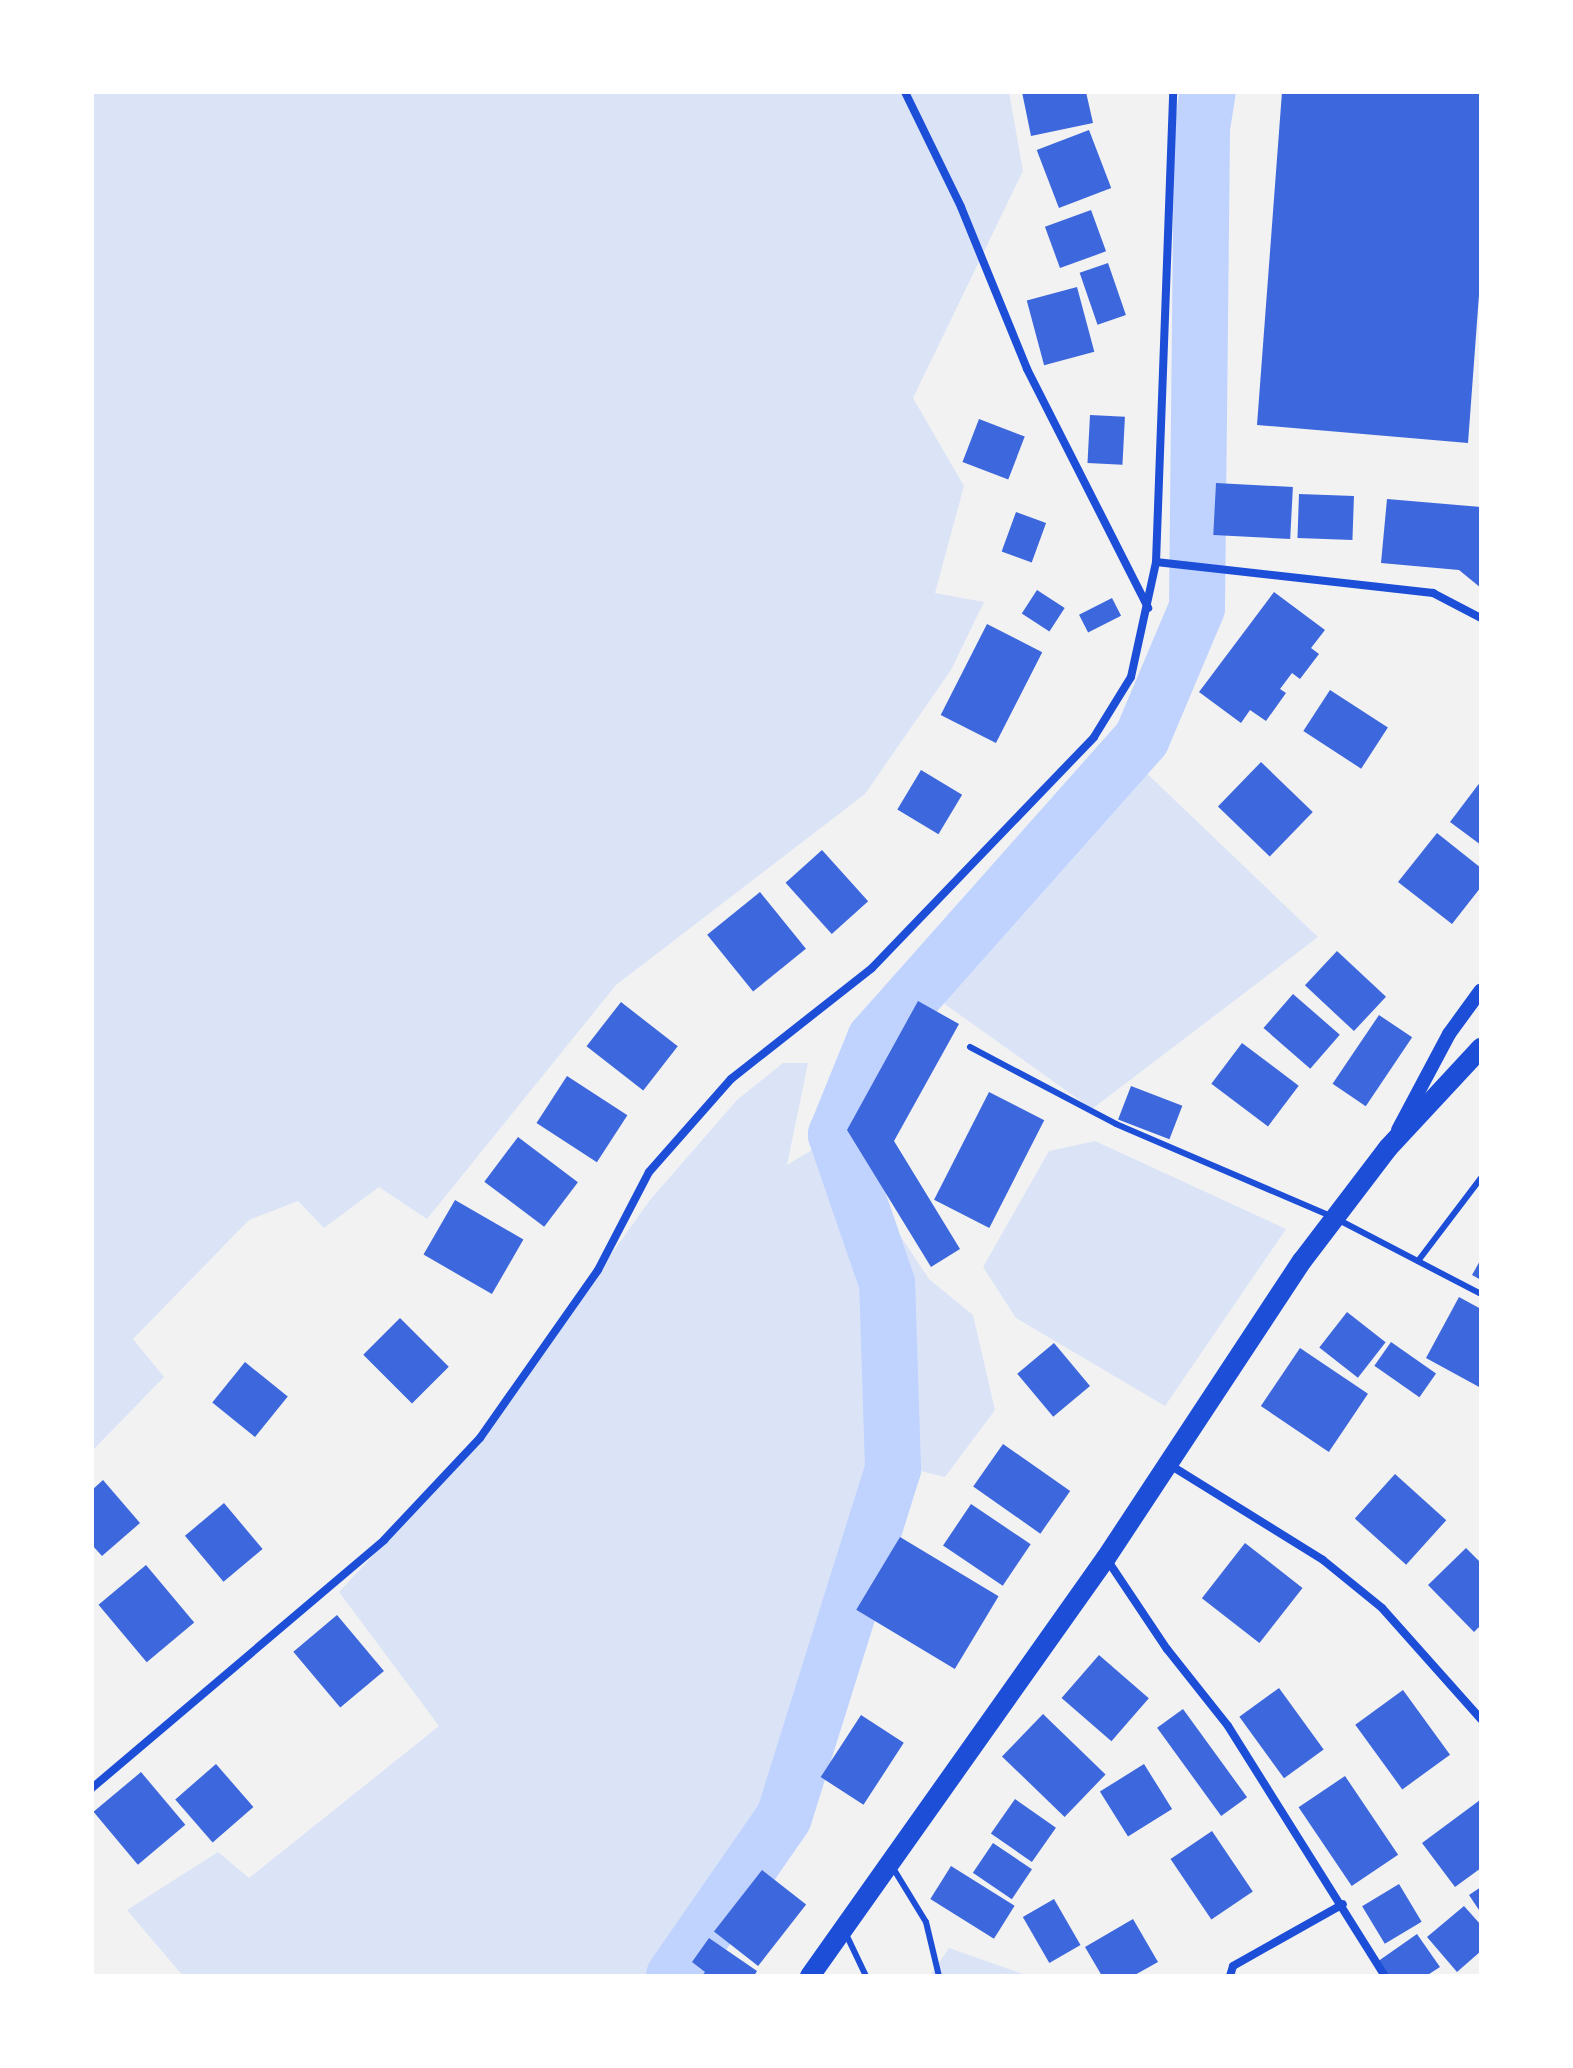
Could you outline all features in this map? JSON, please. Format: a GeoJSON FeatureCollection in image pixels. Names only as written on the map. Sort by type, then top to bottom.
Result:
{"type":"FeatureCollection","features":[{"type":"Feature","properties":{"kind":"main road"},"geometry":{"type":"LineString","coordinates":[[810,1976],[1106,1558],[1335,1218],[1388,1148],[1481,1048]]}},
{"type":"Feature","properties":{"kind":"street"},"geometry":{"type":"LineString","coordinates":[[905,92],[961,207],[1027,369],[1148,608]]}},
{"type":"Feature","properties":{"kind":"street"},"geometry":{"type":"LineString","coordinates":[[92,1788],[384,1540],[480,1438],[598,1270],[649,1172],[731,1079],[872,968],[1094,737],[1131,677],[1156,562],[1173,92]]}},
{"type":"Feature","properties":{"kind":"street"},"geometry":{"type":"LineString","coordinates":[[1156,562],[1185,568],[1433,593],[1481,618]]}},
{"type":"Feature","properties":{"kind":"street"},"geometry":{"type":"LineString","coordinates":[[1388,1148],[1449,1034],[1481,990]]}},
{"type":"Feature","properties":{"kind":"street"},"geometry":{"type":"LineString","coordinates":[[1170,1465],[1323,1560],[1382,1608],[1481,1719]]}},
{"type":"Feature","properties":{"kind":"street"},"geometry":{"type":"LineString","coordinates":[[1106,1558],[1167,1649],[1228,1726],[1343,1904],[1385,1976]]}},
{"type":"Feature","properties":{"kind":"street"},"geometry":{"type":"LineString","coordinates":[[1230,1976],[1233,1966],[1343,1904]]}},
{"type":"Feature","properties":{"kind":"lane"},"geometry":{"type":"LineString","coordinates":[[970,1047],[1116,1124],[1335,1218],[1481,1294]]}},
{"type":"Feature","properties":{"kind":"lane"},"geometry":{"type":"LineString","coordinates":[[1418,1261],[1481,1178]]}},
{"type":"Feature","properties":{"kind":"lane"},"geometry":{"type":"LineString","coordinates":[[889,1862],[926,1922],[939,1976]]}},
{"type":"Feature","properties":{"kind":"lane"},"geometry":{"type":"LineString","coordinates":[[842,1927],[866,1976]]}},
{"type":"Feature","properties":{"kind":"shaded area"},"geometry":{"type":"Polygon","coordinates":[[[92,92],[1009,92],[1023,171],[913,398],[964,486],[935,593],[984,602],[951,670],[865,794],[616,985],[427,1219],[379,1187],[324,1228],[298,1201],[249,1220],[133,1339],[164,1377],[92,1451],[92,92]]]}},
{"type":"Feature","properties":{"kind":"shaded area"},"geometry":{"type":"Polygon","coordinates":[[[1138,765],[1318,937],[1092,1109],[932,995],[1138,765]]]}},
{"type":"Feature","properties":{"kind":"shaded area"},"geometry":{"type":"Polygon","coordinates":[[[783,1063],[808,1063],[787,1165],[825,1142],[871,1288],[882,1469],[774,1807],[652,1976],[183,1976],[127,1910],[218,1852],[249,1878],[439,1726],[339,1592],[470,1452],[650,1200],[737,1100],[783,1063]]]}},
{"type":"Feature","properties":{"kind":"shaded area"},"geometry":{"type":"Polygon","coordinates":[[[1095,1141],[1286,1229],[1165,1406],[1016,1318],[983,1267],[1049,1151],[1095,1141]]]}},
{"type":"Feature","properties":{"kind":"shaded area"},"geometry":{"type":"Polygon","coordinates":[[[866,1184],[929,1279],[973,1315],[995,1410],[945,1477],[908,1468],[902,1287],[866,1184]]]}},
{"type":"Feature","properties":{"kind":"shaded area"},"geometry":{"type":"Polygon","coordinates":[[[949,1948],[1029,1976],[930,1976],[949,1948]]]}},
{"type":"Feature","properties":{"kind":"building"},"geometry":{"type":"Polygon","coordinates":[[[1022,92],[1086,92],[1093,123],[1031,136],[1022,92]]]}},
{"type":"Feature","properties":{"kind":"building"},"geometry":{"type":"Polygon","coordinates":[[[1282,92],[1481,92],[1481,268],[1468,443],[1257,425],[1282,92]]]}},
{"type":"Feature","properties":{"kind":"building"},"geometry":{"type":"Polygon","coordinates":[[[1089,130],[1111,188],[1059,208],[1037,150],[1089,130]]]}},
{"type":"Feature","properties":{"kind":"building"},"geometry":{"type":"Polygon","coordinates":[[[1091,210],[1106,251],[1060,268],[1045,227],[1091,210]]]}},
{"type":"Feature","properties":{"kind":"building"},"geometry":{"type":"Polygon","coordinates":[[[1108,263],[1126,315],[1098,325],[1080,273],[1108,263]]]}},
{"type":"Feature","properties":{"kind":"building"},"geometry":{"type":"Polygon","coordinates":[[[1077,287],[1094,352],[1044,365],[1027,300],[1077,287]]]}},
{"type":"Feature","properties":{"kind":"building"},"geometry":{"type":"Polygon","coordinates":[[[1090,415],[1125,417],[1122,465],[1087,463],[1090,415]]]}},
{"type":"Feature","properties":{"kind":"building"},"geometry":{"type":"Polygon","coordinates":[[[979,419],[1025,437],[1008,480],[963,462],[979,419]]]}},
{"type":"Feature","properties":{"kind":"building"},"geometry":{"type":"Polygon","coordinates":[[[1216,483],[1293,487],[1290,539],[1213,535],[1216,483]]]}},
{"type":"Feature","properties":{"kind":"building"},"geometry":{"type":"Polygon","coordinates":[[[1299,494],[1354,496],[1352,540],[1297,538],[1299,494]]]}},
{"type":"Feature","properties":{"kind":"building"},"geometry":{"type":"Polygon","coordinates":[[[1387,499],[1481,507],[1481,588],[1459,570],[1381,563],[1387,499]]]}},
{"type":"Feature","properties":{"kind":"building"},"geometry":{"type":"Polygon","coordinates":[[[1016,512],[1046,523],[1032,562],[1002,551],[1016,512]]]}},
{"type":"Feature","properties":{"kind":"building"},"geometry":{"type":"Polygon","coordinates":[[[1037,590],[1065,608],[1049,631],[1022,613],[1037,590]]]}},
{"type":"Feature","properties":{"kind":"building"},"geometry":{"type":"Polygon","coordinates":[[[1274,592],[1325,630],[1311,648],[1319,654],[1300,679],[1292,673],[1280,689],[1286,693],[1266,721],[1250,710],[1241,723],[1199,692],[1274,592]]]}},
{"type":"Feature","properties":{"kind":"building"},"geometry":{"type":"Polygon","coordinates":[[[1112,598],[1121,616],[1088,633],[1079,615],[1112,598]]]}},
{"type":"Feature","properties":{"kind":"building"},"geometry":{"type":"Polygon","coordinates":[[[987,624],[1042,652],[996,743],[941,715],[987,624]]]}},
{"type":"Feature","properties":{"kind":"building"},"geometry":{"type":"Polygon","coordinates":[[[1330,690],[1388,728],[1361,769],[1303,731],[1330,690]]]}},
{"type":"Feature","properties":{"kind":"building"},"geometry":{"type":"Polygon","coordinates":[[[1261,762],[1313,812],[1270,857],[1218,807],[1261,762]]]}},
{"type":"Feature","properties":{"kind":"building"},"geometry":{"type":"Polygon","coordinates":[[[921,770],[962,795],[938,834],[897,809],[921,770]]]}},
{"type":"Feature","properties":{"kind":"building"},"geometry":{"type":"Polygon","coordinates":[[[1481,781],[1481,845],[1450,822],[1481,781]]]}},
{"type":"Feature","properties":{"kind":"building"},"geometry":{"type":"Polygon","coordinates":[[[1437,833],[1481,868],[1481,887],[1452,924],[1398,882],[1437,833]]]}},
{"type":"Feature","properties":{"kind":"building"},"geometry":{"type":"Polygon","coordinates":[[[822,850],[868,901],[832,934],[786,883],[822,850]]]}},
{"type":"Feature","properties":{"kind":"building"},"geometry":{"type":"Polygon","coordinates":[[[760,892],[806,949],[753,992],[707,935],[760,892]]]}},
{"type":"Feature","properties":{"kind":"building"},"geometry":{"type":"Polygon","coordinates":[[[1337,951],[1386,997],[1354,1031],[1305,985],[1337,951]]]}},
{"type":"Feature","properties":{"kind":"building"},"geometry":{"type":"Polygon","coordinates":[[[1293,994],[1340,1035],[1310,1069],[1263,1028],[1293,994]]]}},
{"type":"Feature","properties":{"kind":"building"},"geometry":{"type":"Polygon","coordinates":[[[918,1001],[959,1024],[894,1141],[960,1249],[931,1267],[847,1130],[918,1001]]]}},
{"type":"Feature","properties":{"kind":"building"},"geometry":{"type":"Polygon","coordinates":[[[621,1002],[678,1046],[643,1090],[587,1046],[621,1002]]]}},
{"type":"Feature","properties":{"kind":"building"},"geometry":{"type":"Polygon","coordinates":[[[1379,1015],[1412,1037],[1366,1106],[1333,1084],[1379,1015]]]}},
{"type":"Feature","properties":{"kind":"building"},"geometry":{"type":"Polygon","coordinates":[[[1242,1043],[1299,1086],[1268,1126],[1211,1084],[1242,1043]]]}},
{"type":"Feature","properties":{"kind":"building"},"geometry":{"type":"Polygon","coordinates":[[[567,1076],[627,1115],[597,1162],[537,1123],[567,1076]]]}},
{"type":"Feature","properties":{"kind":"building"},"geometry":{"type":"Polygon","coordinates":[[[1131,1086],[1182,1106],[1169,1139],[1118,1120],[1131,1086]]]}},
{"type":"Feature","properties":{"kind":"building"},"geometry":{"type":"Polygon","coordinates":[[[989,1092],[1044,1120],[989,1228],[934,1200],[989,1092]]]}},
{"type":"Feature","properties":{"kind":"building"},"geometry":{"type":"Polygon","coordinates":[[[518,1137],[578,1182],[544,1227],[484,1182],[518,1137]]]}},
{"type":"Feature","properties":{"kind":"building"},"geometry":{"type":"Polygon","coordinates":[[[455,1200],[523,1240],[492,1294],[424,1255],[455,1200]]]}},
{"type":"Feature","properties":{"kind":"building"},"geometry":{"type":"Polygon","coordinates":[[[1481,1259],[1481,1280],[1472,1275],[1481,1259]]]}},
{"type":"Feature","properties":{"kind":"building"},"geometry":{"type":"Polygon","coordinates":[[[1459,1297],[1481,1309],[1481,1388],[1426,1358],[1459,1297]]]}},
{"type":"Feature","properties":{"kind":"building"},"geometry":{"type":"Polygon","coordinates":[[[1347,1312],[1386,1342],[1358,1378],[1319,1347],[1347,1312]]]}},
{"type":"Feature","properties":{"kind":"building"},"geometry":{"type":"Polygon","coordinates":[[[400,1318],[449,1367],[412,1404],[363,1355],[400,1318]]]}},
{"type":"Feature","properties":{"kind":"building"},"geometry":{"type":"Polygon","coordinates":[[[1391,1342],[1436,1374],[1419,1397],[1374,1366],[1391,1342]]]}},
{"type":"Feature","properties":{"kind":"building"},"geometry":{"type":"Polygon","coordinates":[[[1054,1343],[1090,1386],[1053,1417],[1017,1374],[1054,1343]]]}},
{"type":"Feature","properties":{"kind":"building"},"geometry":{"type":"Polygon","coordinates":[[[1300,1348],[1368,1394],[1329,1452],[1261,1406],[1300,1348]]]}},
{"type":"Feature","properties":{"kind":"building"},"geometry":{"type":"Polygon","coordinates":[[[245,1362],[288,1397],[255,1437],[212,1402],[245,1362]]]}},
{"type":"Feature","properties":{"kind":"building"},"geometry":{"type":"Polygon","coordinates":[[[1003,1444],[1070,1491],[1040,1534],[973,1487],[1003,1444]]]}},
{"type":"Feature","properties":{"kind":"building"},"geometry":{"type":"Polygon","coordinates":[[[1395,1474],[1446,1520],[1406,1565],[1355,1519],[1395,1474]]]}},
{"type":"Feature","properties":{"kind":"building"},"geometry":{"type":"Polygon","coordinates":[[[103,1480],[140,1523],[102,1556],[92,1545],[92,1490],[103,1480]]]}},
{"type":"Feature","properties":{"kind":"building"},"geometry":{"type":"Polygon","coordinates":[[[224,1503],[263,1549],[223,1582],[185,1536],[224,1503]]]}},
{"type":"Feature","properties":{"kind":"building"},"geometry":{"type":"Polygon","coordinates":[[[971,1504],[1031,1544],[1003,1586],[943,1545],[971,1504]]]}},
{"type":"Feature","properties":{"kind":"building"},"geometry":{"type":"Polygon","coordinates":[[[900,1537],[999,1596],[955,1669],[856,1610],[900,1537]]]}},
{"type":"Feature","properties":{"kind":"building"},"geometry":{"type":"Polygon","coordinates":[[[1245,1543],[1303,1588],[1259,1643],[1202,1598],[1245,1543]]]}},
{"type":"Feature","properties":{"kind":"building"},"geometry":{"type":"Polygon","coordinates":[[[1466,1548],[1481,1563],[1481,1625],[1474,1632],[1428,1585],[1466,1548]]]}},
{"type":"Feature","properties":{"kind":"building"},"geometry":{"type":"Polygon","coordinates":[[[146,1565],[194,1622],[147,1662],[99,1605],[146,1565]]]}},
{"type":"Feature","properties":{"kind":"building"},"geometry":{"type":"Polygon","coordinates":[[[337,1615],[384,1671],[340,1708],[293,1652],[337,1615]]]}},
{"type":"Feature","properties":{"kind":"building"},"geometry":{"type":"Polygon","coordinates":[[[1099,1655],[1149,1698],[1111,1741],[1062,1698],[1099,1655]]]}},
{"type":"Feature","properties":{"kind":"building"},"geometry":{"type":"Polygon","coordinates":[[[1279,1688],[1324,1749],[1284,1778],[1239,1717],[1279,1688]]]}},
{"type":"Feature","properties":{"kind":"building"},"geometry":{"type":"Polygon","coordinates":[[[1403,1690],[1450,1755],[1402,1789],[1355,1725],[1403,1690]]]}},
{"type":"Feature","properties":{"kind":"building"},"geometry":{"type":"Polygon","coordinates":[[[1183,1709],[1247,1797],[1221,1816],[1157,1728],[1183,1709]]]}},
{"type":"Feature","properties":{"kind":"building"},"geometry":{"type":"Polygon","coordinates":[[[1043,1714],[1106,1774],[1065,1817],[1002,1756],[1043,1714]]]}},
{"type":"Feature","properties":{"kind":"building"},"geometry":{"type":"Polygon","coordinates":[[[861,1715],[904,1743],[863,1805],[821,1777],[861,1715]]]}},
{"type":"Feature","properties":{"kind":"building"},"geometry":{"type":"Polygon","coordinates":[[[216,1764],[253,1807],[213,1842],[175,1799],[216,1764]]]}},
{"type":"Feature","properties":{"kind":"building"},"geometry":{"type":"Polygon","coordinates":[[[1144,1764],[1172,1809],[1128,1837],[1100,1792],[1144,1764]]]}},
{"type":"Feature","properties":{"kind":"building"},"geometry":{"type":"Polygon","coordinates":[[[141,1772],[185,1825],[138,1865],[94,1812],[141,1772]]]}},
{"type":"Feature","properties":{"kind":"building"},"geometry":{"type":"Polygon","coordinates":[[[1345,1776],[1398,1855],[1352,1886],[1299,1807],[1345,1776]]]}},
{"type":"Feature","properties":{"kind":"building"},"geometry":{"type":"Polygon","coordinates":[[[1015,1799],[1056,1828],[1032,1862],[991,1833],[1015,1799]]]}},
{"type":"Feature","properties":{"kind":"building"},"geometry":{"type":"Polygon","coordinates":[[[1480,1800],[1481,1868],[1455,1887],[1422,1843],[1480,1800]]]}},
{"type":"Feature","properties":{"kind":"building"},"geometry":{"type":"Polygon","coordinates":[[[1212,1831],[1253,1892],[1211,1919],[1171,1859],[1212,1831]]]}},
{"type":"Feature","properties":{"kind":"building"},"geometry":{"type":"Polygon","coordinates":[[[993,1843],[1032,1869],[1012,1899],[973,1873],[993,1843]]]}},
{"type":"Feature","properties":{"kind":"building"},"geometry":{"type":"Polygon","coordinates":[[[951,1866],[1015,1906],[994,1939],[930,1899],[951,1866]]]}},
{"type":"Feature","properties":{"kind":"building"},"geometry":{"type":"Polygon","coordinates":[[[762,1870],[806,1904],[758,1966],[714,1931],[762,1870]]]}},
{"type":"Feature","properties":{"kind":"building"},"geometry":{"type":"Polygon","coordinates":[[[1399,1884],[1422,1922],[1385,1944],[1362,1906],[1399,1884]]]}},
{"type":"Feature","properties":{"kind":"building"},"geometry":{"type":"Polygon","coordinates":[[[1481,1887],[1481,1913],[1469,1895],[1481,1887]]]}},
{"type":"Feature","properties":{"kind":"building"},"geometry":{"type":"Polygon","coordinates":[[[1054,1899],[1080,1945],[1049,1963],[1023,1917],[1054,1899]]]}},
{"type":"Feature","properties":{"kind":"building"},"geometry":{"type":"Polygon","coordinates":[[[1464,1906],[1481,1925],[1481,1951],[1457,1972],[1427,1937],[1464,1906]]]}},
{"type":"Feature","properties":{"kind":"building"},"geometry":{"type":"Polygon","coordinates":[[[1133,1919],[1158,1962],[1133,1976],[1102,1976],[1085,1947],[1133,1919]]]}},
{"type":"Feature","properties":{"kind":"building"},"geometry":{"type":"Polygon","coordinates":[[[1417,1934],[1440,1967],[1426,1976],[1387,1976],[1377,1962],[1417,1934]]]}},
{"type":"Feature","properties":{"kind":"building"},"geometry":{"type":"Polygon","coordinates":[[[709,1938],[757,1971],[754,1976],[702,1976],[705,1972],[692,1962],[709,1938]]]}},
{"type":"Feature","properties":{"kind":"waterway"},"geometry":{"type":"LineString","coordinates":[[674,1976],[784,1817],[893,1469],[887,1283],[836,1135],[875,1039],[1142,738],[1197,608],[1202,128],[1208,92]]}}]}
